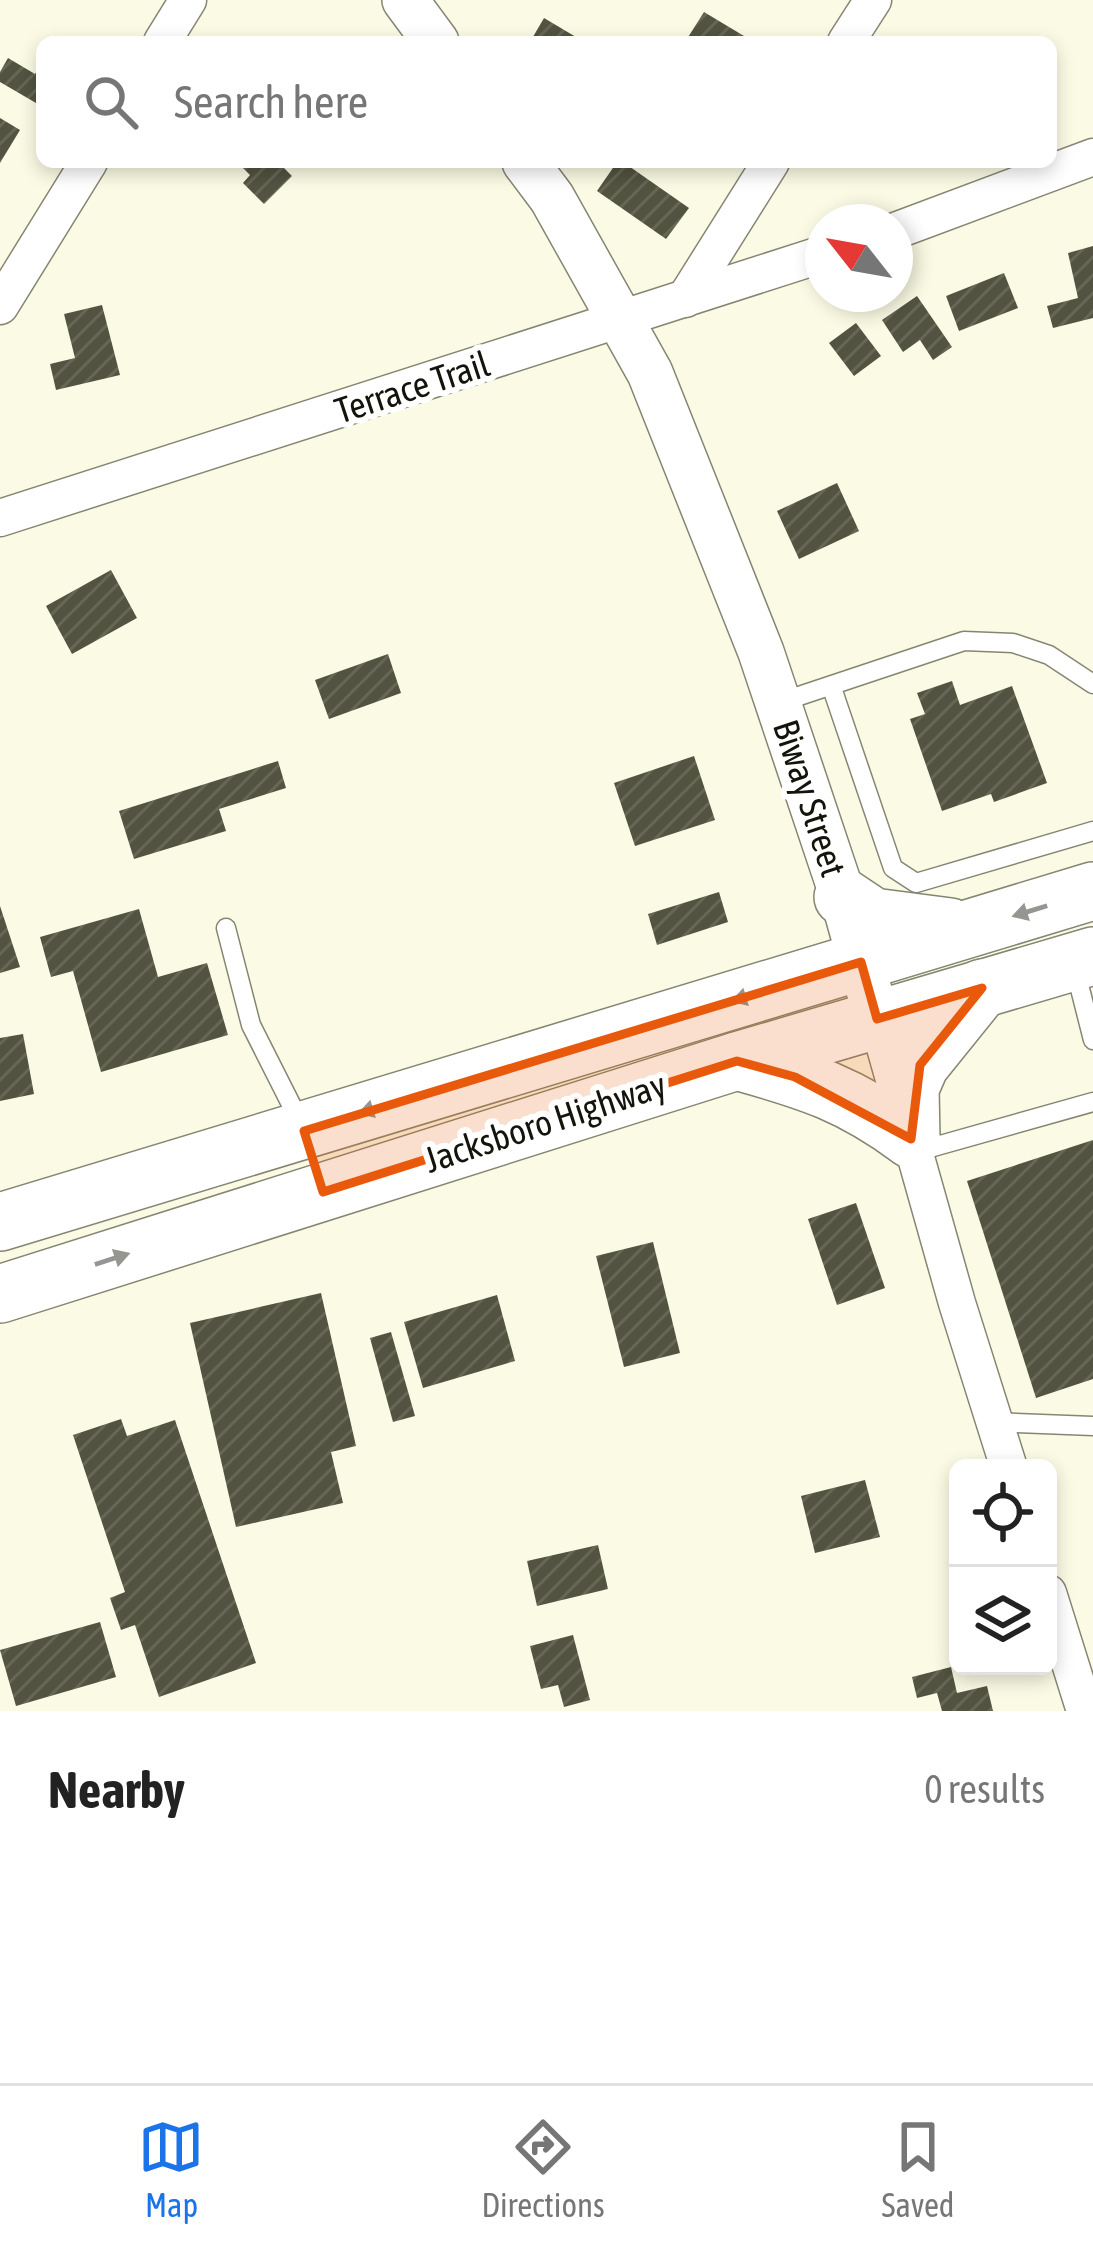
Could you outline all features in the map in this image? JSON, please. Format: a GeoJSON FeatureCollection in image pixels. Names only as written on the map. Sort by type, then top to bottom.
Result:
{"type":"FeatureCollection","features":[{"type":"Feature","properties":{"kind":"main road","name":"Jacksboro Highway"},"geometry":{"type":"LineString","coordinates":[[0,1222],[1093,891]]}},
{"type":"Feature","properties":{"kind":"main road"},"geometry":{"type":"LineString","coordinates":[[843,898],[873,917],[966,930]]}},
{"type":"Feature","properties":{"kind":"main road","name":"Jacksboro Highway"},"geometry":{"type":"LineString","coordinates":[[0,1294],[737,1061],[1083,959]]}},
{"type":"Feature","properties":{"kind":"main road"},"geometry":{"type":"LineString","coordinates":[[912,1146],[910,1088],[920,1065],[982,988]]}},
{"type":"Feature","properties":{"kind":"main road"},"geometry":{"type":"LineString","coordinates":[[737,1061],[832,1089],[870,1108],[912,1146]]}},
{"type":"Feature","properties":{"kind":"main road"},"geometry":{"type":"LineString","coordinates":[[304,1131],[323,1192]]}},
{"type":"Feature","properties":{"kind":"street"},"geometry":{"type":"LineString","coordinates":[[166,36],[188,0]]}},
{"type":"Feature","properties":{"kind":"street"},"geometry":{"type":"LineString","coordinates":[[405,0],[432,36]]}},
{"type":"Feature","properties":{"kind":"street"},"geometry":{"type":"LineString","coordinates":[[850,36],[873,0]]}},
{"type":"Feature","properties":{"kind":"street"},"geometry":{"type":"LineString","coordinates":[[913,224],[1093,157]]}},
{"type":"Feature","properties":{"kind":"street"},"geometry":{"type":"LineString","coordinates":[[0,306],[84,168]]}},
{"type":"Feature","properties":{"kind":"street","name":"Biway Street"},"geometry":{"type":"LineString","coordinates":[[530,168],[552,198],[650,374],[778,703],[843,898],[1006,1459]]}},
{"type":"Feature","properties":{"kind":"street"},"geometry":{"type":"LineString","coordinates":[[685,299],[767,168]]}},
{"type":"Feature","properties":{"kind":"street","name":"Terrace Trail"},"geometry":{"type":"LineString","coordinates":[[0,518],[805,260]]}},
{"type":"Feature","properties":{"kind":"street"},"geometry":{"type":"LineString","coordinates":[[1057,1622],[1085,1711]]}},
{"type":"Feature","properties":{"kind":"lane"},"geometry":{"type":"LineString","coordinates":[[778,703],[964,641],[1013,643],[1049,655],[1093,684]]}},
{"type":"Feature","properties":{"kind":"lane"},"geometry":{"type":"LineString","coordinates":[[832,688],[893,868],[916,883],[1093,831]]}},
{"type":"Feature","properties":{"kind":"lane"},"geometry":{"type":"LineString","coordinates":[[226,928],[250,1025],[304,1131]]}},
{"type":"Feature","properties":{"kind":"lane"},"geometry":{"type":"LineString","coordinates":[[1083,959],[1093,1040]]}},
{"type":"Feature","properties":{"kind":"lane"},"geometry":{"type":"LineString","coordinates":[[912,1146],[1093,1102]]}},
{"type":"Feature","properties":{"kind":"lane"},"geometry":{"type":"LineString","coordinates":[[994,1422],[1093,1426]]}},
{"type":"Feature","properties":{"kind":"highlighted area"},"geometry":{"type":"Polygon","coordinates":[[[861,962],[877,1019],[982,988],[920,1065],[911,1139],[795,1077],[737,1061],[323,1192],[304,1131],[861,962]]]}},
{"type":"Feature","properties":{"kind":"building"},"geometry":{"type":"Polygon","coordinates":[[[704,12],[744,36],[689,36],[704,12]]]}},
{"type":"Feature","properties":{"kind":"building"},"geometry":{"type":"Polygon","coordinates":[[[544,18],[574,36],[534,36],[544,18]]]}},
{"type":"Feature","properties":{"kind":"building"},"geometry":{"type":"Polygon","coordinates":[[[8,58],[36,72],[36,103],[0,82],[8,58]]]}},
{"type":"Feature","properties":{"kind":"building"},"geometry":{"type":"Polygon","coordinates":[[[0,118],[20,130],[0,163],[0,118]]]}},
{"type":"Feature","properties":{"kind":"building"},"geometry":{"type":"Polygon","coordinates":[[[243,168],[284,168],[292,176],[264,204],[243,183],[250,175],[243,168]]]}},
{"type":"Feature","properties":{"kind":"building"},"geometry":{"type":"Polygon","coordinates":[[[613,168],[632,168],[689,208],[666,239],[597,191],[613,168]]]}},
{"type":"Feature","properties":{"kind":"building"},"geometry":{"type":"Polygon","coordinates":[[[1093,246],[1093,318],[1053,328],[1047,306],[1078,298],[1068,253],[1093,246]]]}},
{"type":"Feature","properties":{"kind":"building"},"geometry":{"type":"Polygon","coordinates":[[[1004,273],[1018,308],[959,331],[946,296],[1004,273]]]}},
{"type":"Feature","properties":{"kind":"building"},"geometry":{"type":"Polygon","coordinates":[[[917,296],[952,347],[933,360],[920,340],[903,352],[882,320],[894,312],[913,312],[917,296]]]}},
{"type":"Feature","properties":{"kind":"building"},"geometry":{"type":"Polygon","coordinates":[[[102,305],[120,375],[56,390],[50,364],[75,358],[64,314],[102,305]]]}},
{"type":"Feature","properties":{"kind":"building"},"geometry":{"type":"Polygon","coordinates":[[[856,323],[881,356],[854,376],[829,343],[856,323]]]}},
{"type":"Feature","properties":{"kind":"building"},"geometry":{"type":"Polygon","coordinates":[[[837,483],[859,531],[799,559],[777,511],[837,483]]]}},
{"type":"Feature","properties":{"kind":"building"},"geometry":{"type":"Polygon","coordinates":[[[111,570],[137,618],[72,654],[46,606],[111,570]]]}},
{"type":"Feature","properties":{"kind":"building"},"geometry":{"type":"Polygon","coordinates":[[[388,654],[401,693],[329,719],[315,680],[388,654]]]}},
{"type":"Feature","properties":{"kind":"building"},"geometry":{"type":"Polygon","coordinates":[[[952,681],[960,705],[1012,686],[1047,783],[994,802],[991,794],[942,811],[910,719],[925,714],[917,693],[952,681]]]}},
{"type":"Feature","properties":{"kind":"building"},"geometry":{"type":"Polygon","coordinates":[[[694,756],[715,820],[635,846],[614,783],[694,756]]]}},
{"type":"Feature","properties":{"kind":"building"},"geometry":{"type":"Polygon","coordinates":[[[278,761],[286,788],[219,809],[226,831],[134,859],[119,811],[278,761]]]}},
{"type":"Feature","properties":{"kind":"building"},"geometry":{"type":"Polygon","coordinates":[[[719,892],[728,922],[657,945],[648,914],[719,892]]]}},
{"type":"Feature","properties":{"kind":"building"},"geometry":{"type":"Polygon","coordinates":[[[0,906],[20,967],[0,973],[0,906]]]}},
{"type":"Feature","properties":{"kind":"building"},"geometry":{"type":"Polygon","coordinates":[[[139,909],[158,977],[207,963],[228,1035],[101,1072],[73,971],[51,977],[40,937],[139,909]]]}},
{"type":"Feature","properties":{"kind":"building"},"geometry":{"type":"Polygon","coordinates":[[[23,1034],[34,1094],[0,1101],[0,1038],[23,1034]]]}},
{"type":"Feature","properties":{"kind":"building"},"geometry":{"type":"Polygon","coordinates":[[[1093,1140],[1093,1379],[1036,1398],[967,1181],[1093,1140]]]}},
{"type":"Feature","properties":{"kind":"building"},"geometry":{"type":"Polygon","coordinates":[[[856,1203],[885,1288],[837,1305],[808,1219],[856,1203]]]}},
{"type":"Feature","properties":{"kind":"building"},"geometry":{"type":"Polygon","coordinates":[[[653,1242],[680,1353],[624,1367],[596,1256],[653,1242]]]}},
{"type":"Feature","properties":{"kind":"building"},"geometry":{"type":"Polygon","coordinates":[[[321,1293],[356,1446],[331,1452],[343,1503],[236,1527],[190,1323],[321,1293]]]}},
{"type":"Feature","properties":{"kind":"building"},"geometry":{"type":"Polygon","coordinates":[[[497,1295],[515,1361],[423,1388],[404,1322],[497,1295]]]}},
{"type":"Feature","properties":{"kind":"building"},"geometry":{"type":"Polygon","coordinates":[[[391,1332],[415,1416],[393,1422],[370,1338],[391,1332]]]}},
{"type":"Feature","properties":{"kind":"building"},"geometry":{"type":"Polygon","coordinates":[[[121,1419],[127,1436],[175,1420],[256,1663],[159,1697],[135,1625],[121,1630],[110,1598],[125,1592],[73,1435],[121,1419]]]}},
{"type":"Feature","properties":{"kind":"building"},"geometry":{"type":"Polygon","coordinates":[[[865,1480],[880,1537],[815,1553],[801,1496],[865,1480]]]}},
{"type":"Feature","properties":{"kind":"building"},"geometry":{"type":"Polygon","coordinates":[[[598,1545],[608,1589],[537,1606],[527,1561],[598,1545]]]}},
{"type":"Feature","properties":{"kind":"building"},"geometry":{"type":"Polygon","coordinates":[[[100,1622],[116,1677],[16,1706],[0,1650],[100,1622]]]}},
{"type":"Feature","properties":{"kind":"building"},"geometry":{"type":"Polygon","coordinates":[[[573,1635],[590,1700],[564,1707],[558,1685],[541,1689],[530,1646],[573,1635]]]}},
{"type":"Feature","properties":{"kind":"building"},"geometry":{"type":"Polygon","coordinates":[[[949,1668],[957,1693],[987,1686],[993,1711],[942,1711],[937,1693],[917,1698],[912,1677],[949,1668]]]}}]}
